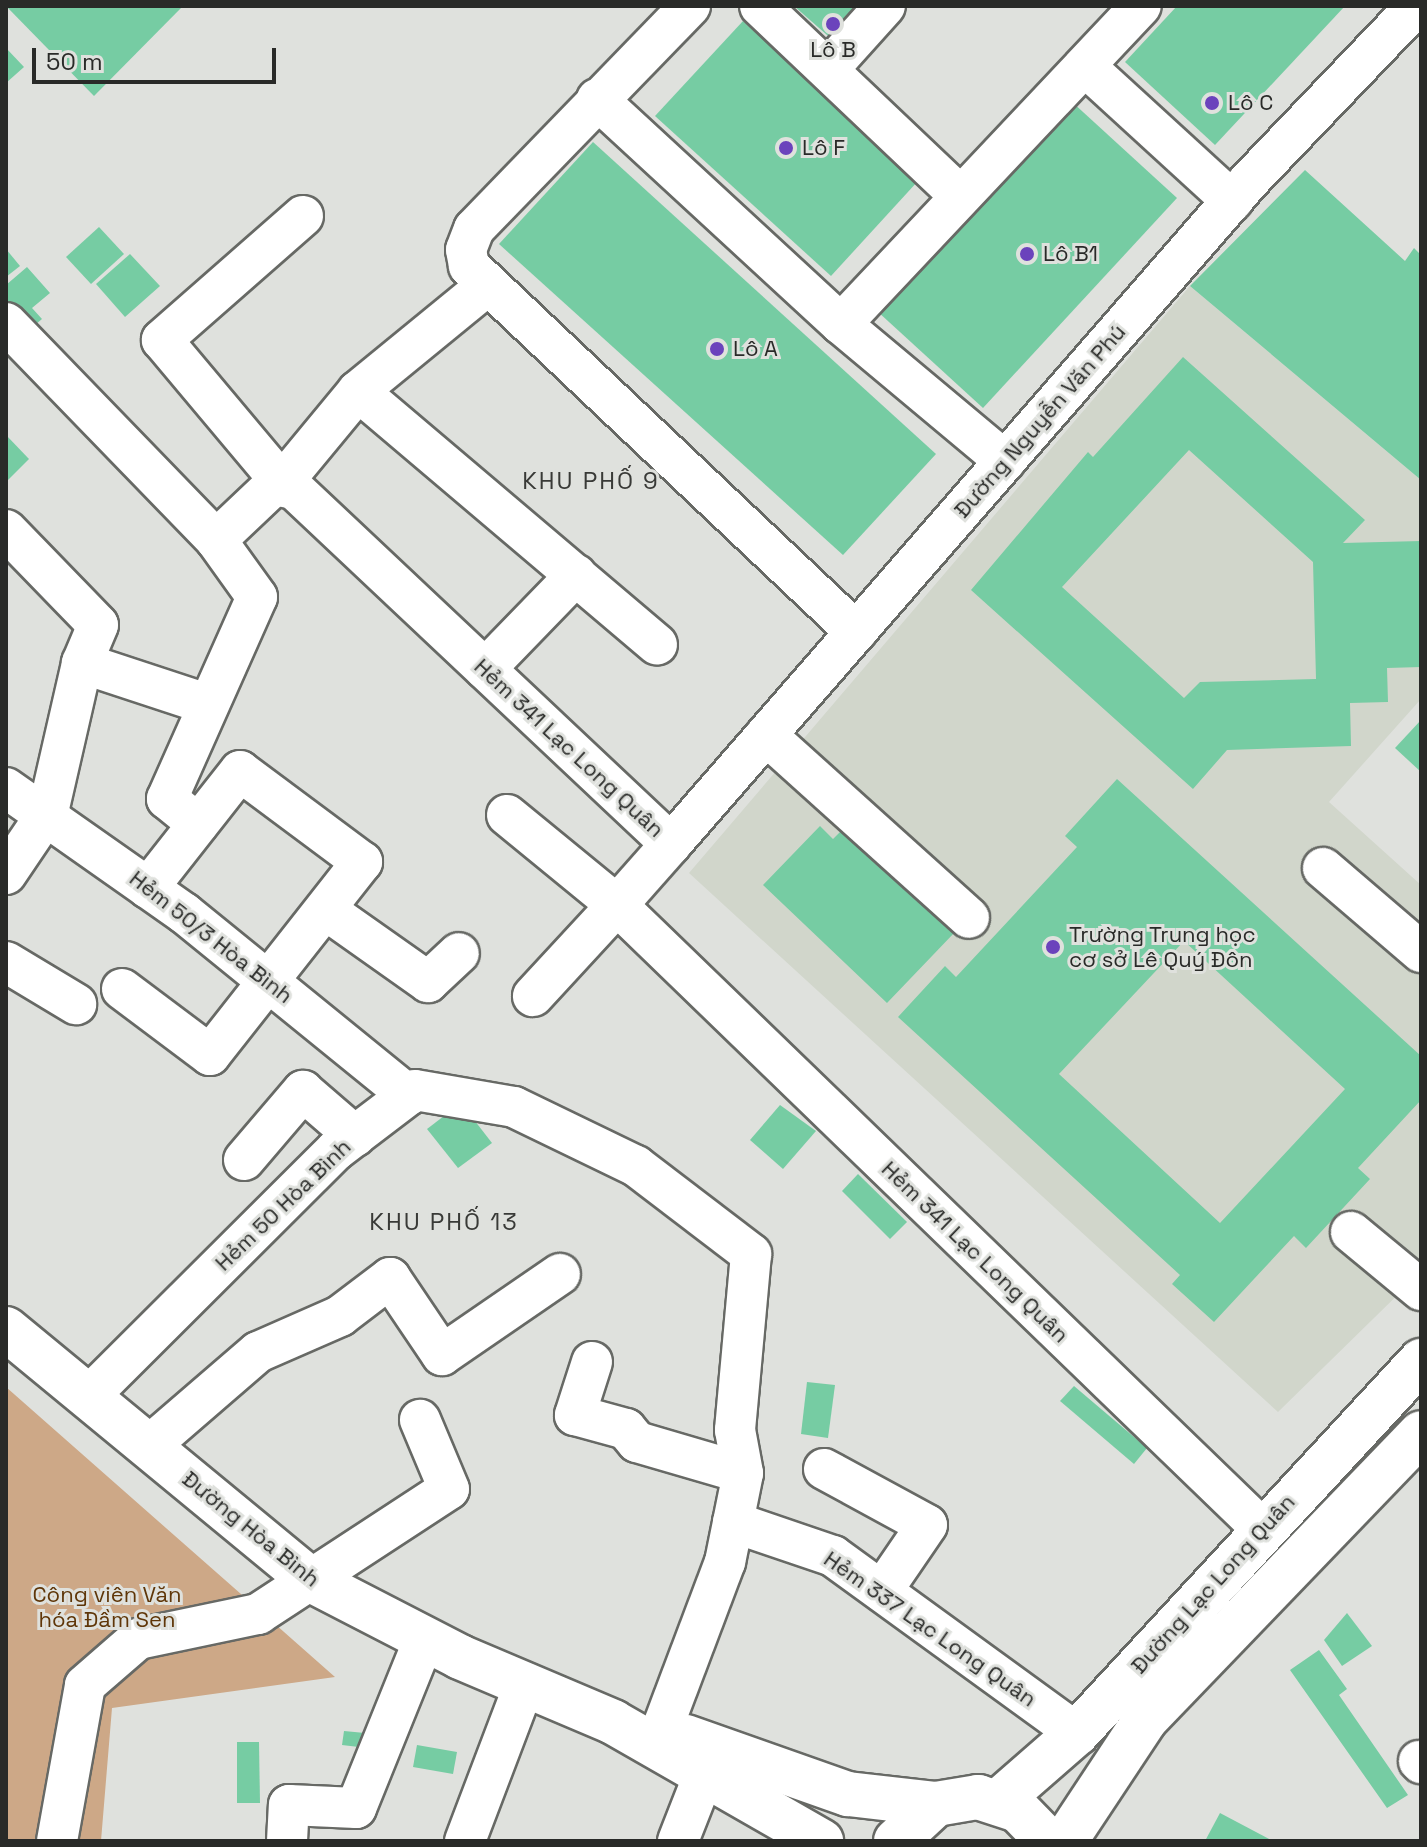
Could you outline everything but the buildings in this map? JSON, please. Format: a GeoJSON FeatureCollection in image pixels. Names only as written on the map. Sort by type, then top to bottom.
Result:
{"type":"FeatureCollection","features":[{"type":"Feature","properties":{"kind":"main road","name":"Đường Hòa Bình"},"geometry":{"type":"LineString","coordinates":[[6,1329],[311,1580],[424,1640],[613,1722],[821,1841]]}},
{"type":"Feature","properties":{"kind":"main road","name":"Đường Lạc Long Quân"},"geometry":{"type":"LineString","coordinates":[[999,1801],[1077,1733],[1261,1528],[1421,1361]]}},
{"type":"Feature","properties":{"kind":"main road","name":"Đường Lạc Long Quân"},"geometry":{"type":"LineString","coordinates":[[1065,1841],[1145,1720],[1419,1437]]}},
{"type":"Feature","properties":{"kind":"main road","name":"Đường Hòa Bình"},"geometry":{"type":"LineString","coordinates":[[613,1722],[662,1729],[848,1794],[936,1804],[999,1801]]}},
{"type":"Feature","properties":{"kind":"main road"},"geometry":{"type":"LineString","coordinates":[[999,1801],[1048,1841]]}},
{"type":"Feature","properties":{"kind":"main road"},"geometry":{"type":"LineString","coordinates":[[896,1841],[936,1804]]}},
{"type":"Feature","properties":{"kind":"street"},"geometry":{"type":"LineString","coordinates":[[690,6],[474,229],[466,250],[485,287],[856,632]]}},
{"type":"Feature","properties":{"kind":"street"},"geometry":{"type":"LineString","coordinates":[[760,6],[830,67],[960,196]]}},
{"type":"Feature","properties":{"kind":"street"},"geometry":{"type":"LineString","coordinates":[[830,67],[885,6]]}},
{"type":"Feature","properties":{"kind":"street"},"geometry":{"type":"LineString","coordinates":[[841,324],[960,196],[1087,68],[1141,6]]}},
{"type":"Feature","properties":{"kind":"street","name":"Đường Nguyễn Văn Phú"},"geometry":{"type":"LineString","coordinates":[[671,844],[1232,201],[1416,6]]}},
{"type":"Feature","properties":{"kind":"street"},"geometry":{"type":"LineString","coordinates":[[1087,68],[1232,201]]}},
{"type":"Feature","properties":{"kind":"street"},"geometry":{"type":"LineString","coordinates":[[597,99],[841,324],[1005,461]]}},
{"type":"Feature","properties":{"kind":"street","name":"Hẻm 341 Lạc Long Quân"},"geometry":{"type":"LineString","coordinates":[[303,216],[162,340],[282,483],[671,844],[617,905],[1261,1528]]}},
{"type":"Feature","properties":{"kind":"street"},"geometry":{"type":"LineString","coordinates":[[216,540],[282,483],[358,391],[485,287]]}},
{"type":"Feature","properties":{"kind":"street"},"geometry":{"type":"LineString","coordinates":[[6,323],[216,540],[257,597],[204,703],[167,799],[198,824]]}},
{"type":"Feature","properties":{"kind":"street"},"geometry":{"type":"LineString","coordinates":[[358,391],[657,645]]}},
{"type":"Feature","properties":{"kind":"street"},"geometry":{"type":"LineString","coordinates":[[6,530],[98,625],[82,663],[48,812],[6,874]]}},
{"type":"Feature","properties":{"kind":"street"},"geometry":{"type":"LineString","coordinates":[[485,669],[576,575]]}},
{"type":"Feature","properties":{"kind":"street"},"geometry":{"type":"LineString","coordinates":[[82,663],[204,703]]}},
{"type":"Feature","properties":{"kind":"street"},"geometry":{"type":"LineString","coordinates":[[766,735],[969,918]]}},
{"type":"Feature","properties":{"kind":"street"},"geometry":{"type":"LineString","coordinates":[[122,989],[210,1055],[271,983],[362,862],[240,771],[148,888]]}},
{"type":"Feature","properties":{"kind":"street","name":"Hẻm 50/3 Hòa Bình"},"geometry":{"type":"LineString","coordinates":[[6,788],[48,812],[148,888],[408,1095]]}},
{"type":"Feature","properties":{"kind":"street"},"geometry":{"type":"LineString","coordinates":[[507,815],[617,905],[545,975]]}},
{"type":"Feature","properties":{"kind":"street"},"geometry":{"type":"LineString","coordinates":[[1323,868],[1421,952]]}},
{"type":"Feature","properties":{"kind":"street"},"geometry":{"type":"LineString","coordinates":[[326,910],[428,982],[459,953]]}},
{"type":"Feature","properties":{"kind":"street"},"geometry":{"type":"LineString","coordinates":[[6,962],[76,1004]]}},
{"type":"Feature","properties":{"kind":"street"},"geometry":{"type":"LineString","coordinates":[[408,1095],[415,1090],[514,1107],[636,1166],[751,1254],[735,1430],[743,1473],[725,1562],[662,1729]]}},
{"type":"Feature","properties":{"kind":"street"},"geometry":{"type":"LineString","coordinates":[[244,1160],[303,1091],[355,1136]]}},
{"type":"Feature","properties":{"kind":"street","name":"Hẻm 50 Hòa Bình"},"geometry":{"type":"LineString","coordinates":[[89,1396],[355,1136],[408,1095]]}},
{"type":"Feature","properties":{"kind":"street"},"geometry":{"type":"LineString","coordinates":[[1351,1232],[1421,1290]]}},
{"type":"Feature","properties":{"kind":"street"},"geometry":{"type":"LineString","coordinates":[[149,1446],[258,1352],[340,1316],[390,1278],[442,1355],[560,1274]]}},
{"type":"Feature","properties":{"kind":"street"},"geometry":{"type":"LineString","coordinates":[[592,1362],[575,1415],[626,1429],[637,1442],[743,1473]]}},
{"type":"Feature","properties":{"kind":"street"},"geometry":{"type":"LineString","coordinates":[[57,1841],[85,1685],[138,1639],[258,1614],[449,1489],[420,1420]]}},
{"type":"Feature","properties":{"kind":"street"},"geometry":{"type":"LineString","coordinates":[[824,1469],[927,1525],[882,1591]]}},
{"type":"Feature","properties":{"kind":"street","name":"Hẻm 337 Lạc Long Quân"},"geometry":{"type":"LineString","coordinates":[[733,1522],[833,1556],[1077,1733]]}},
{"type":"Feature","properties":{"kind":"street"},"geometry":{"type":"LineString","coordinates":[[287,1841],[289,1805],[356,1808],[424,1640]]}},
{"type":"Feature","properties":{"kind":"street"},"geometry":{"type":"LineString","coordinates":[[465,1841],[525,1683]]}},
{"type":"Feature","properties":{"kind":"street"},"geometry":{"type":"LineString","coordinates":[[678,1841],[705,1772]]}},
{"type":"Feature","properties":{"kind":"shaded area","name":"Trường Trung học cơ sở Lê Quý Đôn"},"geometry":{"type":"Polygon","coordinates":[[[1190,286],[1421,480],[1421,699],[1329,802],[1421,885],[1421,1272],[1278,1412],[689,873],[1190,286]]]}},
{"type":"Feature","properties":{"kind":"green space","name":"Công viên Văn hóa Đầm Sen"},"geometry":{"type":"Polygon","coordinates":[[[6,1387],[335,1677],[112,1708],[101,1841],[6,1841],[6,1387]]]}},
{"type":"Feature","properties":{"kind":"place","name":"Lô B"},"geometry":{"type":"Point","coordinates":[833,24]}},
{"type":"Feature","properties":{"kind":"place","name":"Lô C"},"geometry":{"type":"Point","coordinates":[1212,103]}},
{"type":"Feature","properties":{"kind":"place","name":"Lô F"},"geometry":{"type":"Point","coordinates":[786,148]}},
{"type":"Feature","properties":{"kind":"place","name":"Lô B1"},"geometry":{"type":"Point","coordinates":[1027,254]}},
{"type":"Feature","properties":{"kind":"place","name":"Lô A"},"geometry":{"type":"Point","coordinates":[717,349]}},
{"type":"Feature","properties":{"kind":"place","name":"Trường Trung học cơ sở Lê Quý Đôn"},"geometry":{"type":"Point","coordinates":[1053,947]}},
{"type":"Feature","properties":{"kind":"district","name":"KHU PHỐ 9"},"geometry":{"type":"Point","coordinates":[591,481]}},
{"type":"Feature","properties":{"kind":"district","name":"KHU PHỐ 13"},"geometry":{"type":"Point","coordinates":[444,1222]}}]}
